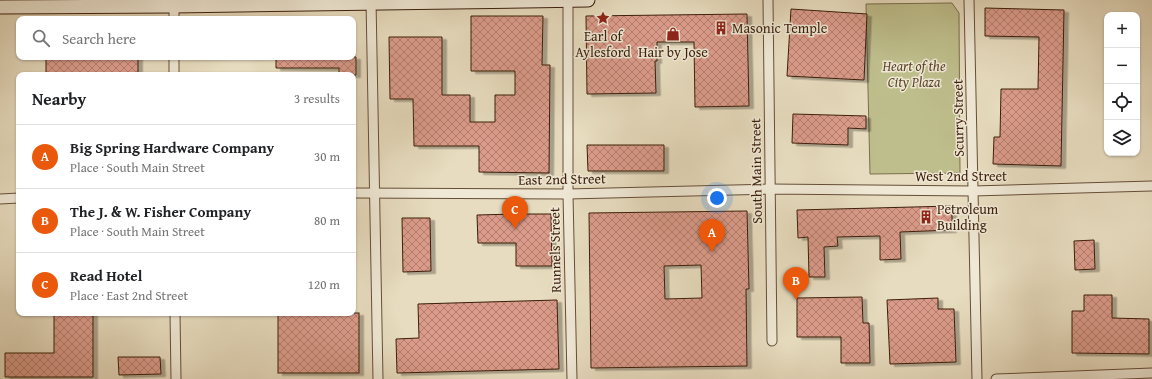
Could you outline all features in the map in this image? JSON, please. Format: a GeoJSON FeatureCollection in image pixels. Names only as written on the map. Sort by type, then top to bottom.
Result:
{"type":"FeatureCollection","features":[{"type":"Feature","properties":{"kind":"main road"},"geometry":{"type":"LineString","coordinates":[[0,6],[174,8],[371,2],[588,0]]}},
{"type":"Feature","properties":{"kind":"street","name":"Runnels Street"},"geometry":{"type":"LineString","coordinates":[[568,0],[568,194],[572,379]]}},
{"type":"Feature","properties":{"kind":"street","name":"South Main Street"},"geometry":{"type":"LineString","coordinates":[[768,0],[772,341]]}},
{"type":"Feature","properties":{"kind":"street","name":"Scurry Street"},"geometry":{"type":"LineString","coordinates":[[969,0],[977,379]]}},
{"type":"Feature","properties":{"kind":"street"},"geometry":{"type":"LineString","coordinates":[[371,2],[378,379]]}},
{"type":"Feature","properties":{"kind":"street"},"geometry":{"type":"LineString","coordinates":[[174,60],[174,72]]}},
{"type":"Feature","properties":{"kind":"street","name":"West 2nd Street"},"geometry":{"type":"LineString","coordinates":[[770,189],[973,191],[1152,186]]}},
{"type":"Feature","properties":{"kind":"street","name":"East 2nd Street"},"geometry":{"type":"LineString","coordinates":[[356,194],[568,194],[770,189]]}},
{"type":"Feature","properties":{"kind":"street"},"geometry":{"type":"LineString","coordinates":[[0,199],[16,198]]}},
{"type":"Feature","properties":{"kind":"street"},"geometry":{"type":"LineString","coordinates":[[175,316],[176,379]]}},
{"type":"Feature","properties":{"kind":"street"},"geometry":{"type":"LineString","coordinates":[[996,379],[1152,373]]}},
{"type":"Feature","properties":{"kind":"green space","name":"Heart of the City Plaza"},"geometry":{"type":"Polygon","coordinates":[[[952,3],[959,13],[960,173],[870,174],[866,4],[952,3]]]}},
{"type":"Feature","properties":{"kind":"building"},"geometry":{"type":"Polygon","coordinates":[[[985,8],[1064,10],[1061,166],[993,164],[994,137],[1000,137],[1001,89],[1038,89],[1039,37],[985,36],[985,8]]]}},
{"type":"Feature","properties":{"kind":"building"},"geometry":{"type":"Polygon","coordinates":[[[791,9],[867,14],[864,80],[787,76],[791,9]]]}},
{"type":"Feature","properties":{"kind":"building"},"geometry":{"type":"Polygon","coordinates":[[[747,14],[749,106],[695,107],[694,42],[657,42],[657,61],[655,61],[656,93],[587,94],[586,16],[747,14]]]}},
{"type":"Feature","properties":{"kind":"building"},"geometry":{"type":"Polygon","coordinates":[[[471,16],[543,16],[542,65],[550,65],[549,173],[479,172],[479,146],[414,146],[413,99],[390,99],[389,37],[442,37],[442,95],[470,95],[470,122],[495,122],[495,95],[515,95],[515,71],[471,71],[471,16]]]}},
{"type":"Feature","properties":{"kind":"building"},"geometry":{"type":"Polygon","coordinates":[[[46,60],[138,60],[138,72],[46,72],[46,60]]]}},
{"type":"Feature","properties":{"kind":"building"},"geometry":{"type":"Polygon","coordinates":[[[276,60],[356,60],[356,72],[339,72],[339,68],[276,68],[276,60]]]}},
{"type":"Feature","properties":{"kind":"building"},"geometry":{"type":"Polygon","coordinates":[[[793,114],[866,116],[866,129],[848,128],[848,145],[792,143],[793,114]]]}},
{"type":"Feature","properties":{"kind":"building"},"geometry":{"type":"Polygon","coordinates":[[[587,145],[664,145],[664,171],[588,171],[587,145]]]}},
{"type":"Feature","properties":{"kind":"building"},"geometry":{"type":"Polygon","coordinates":[[[952,206],[952,230],[900,232],[901,259],[880,260],[880,236],[837,237],[838,246],[824,247],[825,277],[809,277],[808,237],[798,238],[797,210],[952,206]]]}},
{"type":"Feature","properties":{"kind":"building"},"geometry":{"type":"Polygon","coordinates":[[[747,211],[749,289],[746,289],[747,366],[591,368],[589,213],[747,211]],[[701,265],[664,266],[665,299],[702,298],[701,265]]]}},
{"type":"Feature","properties":{"kind":"building"},"geometry":{"type":"Polygon","coordinates":[[[551,214],[552,266],[516,266],[516,243],[478,243],[477,215],[551,214]]]}},
{"type":"Feature","properties":{"kind":"building"},"geometry":{"type":"Polygon","coordinates":[[[402,218],[430,218],[431,271],[403,272],[402,218]]]}},
{"type":"Feature","properties":{"kind":"building"},"geometry":{"type":"Polygon","coordinates":[[[1094,240],[1095,269],[1075,270],[1074,241],[1094,240]]]}},
{"type":"Feature","properties":{"kind":"building"},"geometry":{"type":"Polygon","coordinates":[[[1084,295],[1112,295],[1112,318],[1149,319],[1149,354],[1072,353],[1072,311],[1084,311],[1084,295]]]}},
{"type":"Feature","properties":{"kind":"building"},"geometry":{"type":"Polygon","coordinates":[[[862,297],[863,323],[869,323],[870,363],[841,363],[841,337],[797,337],[797,298],[862,297]]]}},
{"type":"Feature","properties":{"kind":"building"},"geometry":{"type":"Polygon","coordinates":[[[938,298],[938,309],[954,309],[956,362],[890,364],[887,300],[938,298]]]}},
{"type":"Feature","properties":{"kind":"building"},"geometry":{"type":"Polygon","coordinates":[[[557,300],[559,369],[397,373],[396,339],[419,338],[418,304],[557,300]]]}},
{"type":"Feature","properties":{"kind":"building"},"geometry":{"type":"Polygon","coordinates":[[[356,313],[359,313],[359,373],[278,373],[278,316],[356,316],[356,313]]]}},
{"type":"Feature","properties":{"kind":"building"},"geometry":{"type":"Polygon","coordinates":[[[54,316],[93,316],[93,377],[5,377],[5,353],[54,353],[54,316]]]}},
{"type":"Feature","properties":{"kind":"building"},"geometry":{"type":"Polygon","coordinates":[[[118,357],[160,357],[161,374],[119,375],[118,357]]]}},
{"type":"Feature","properties":{"kind":"place","name":"Earl of Aylesford"},"geometry":{"type":"Point","coordinates":[603,18]}},
{"type":"Feature","properties":{"kind":"place","name":"Masonic Temple"},"geometry":{"type":"Point","coordinates":[721,28]}},
{"type":"Feature","properties":{"kind":"place","name":"Hair by Jose"},"geometry":{"type":"Point","coordinates":[673,34]}},
{"type":"Feature","properties":{"kind":"place","name":"Petroleum Building"},"geometry":{"type":"Point","coordinates":[926,217]}},
{"type":"Feature","properties":{"kind":"place","name":"Read Hotel"},"geometry":{"type":"Point","coordinates":[515,229]}},
{"type":"Feature","properties":{"kind":"place","name":"Big Spring Hardware Company"},"geometry":{"type":"Point","coordinates":[712,252]}},
{"type":"Feature","properties":{"kind":"place","name":"The J. & W. Fisher Company"},"geometry":{"type":"Point","coordinates":[796,300]}}]}
